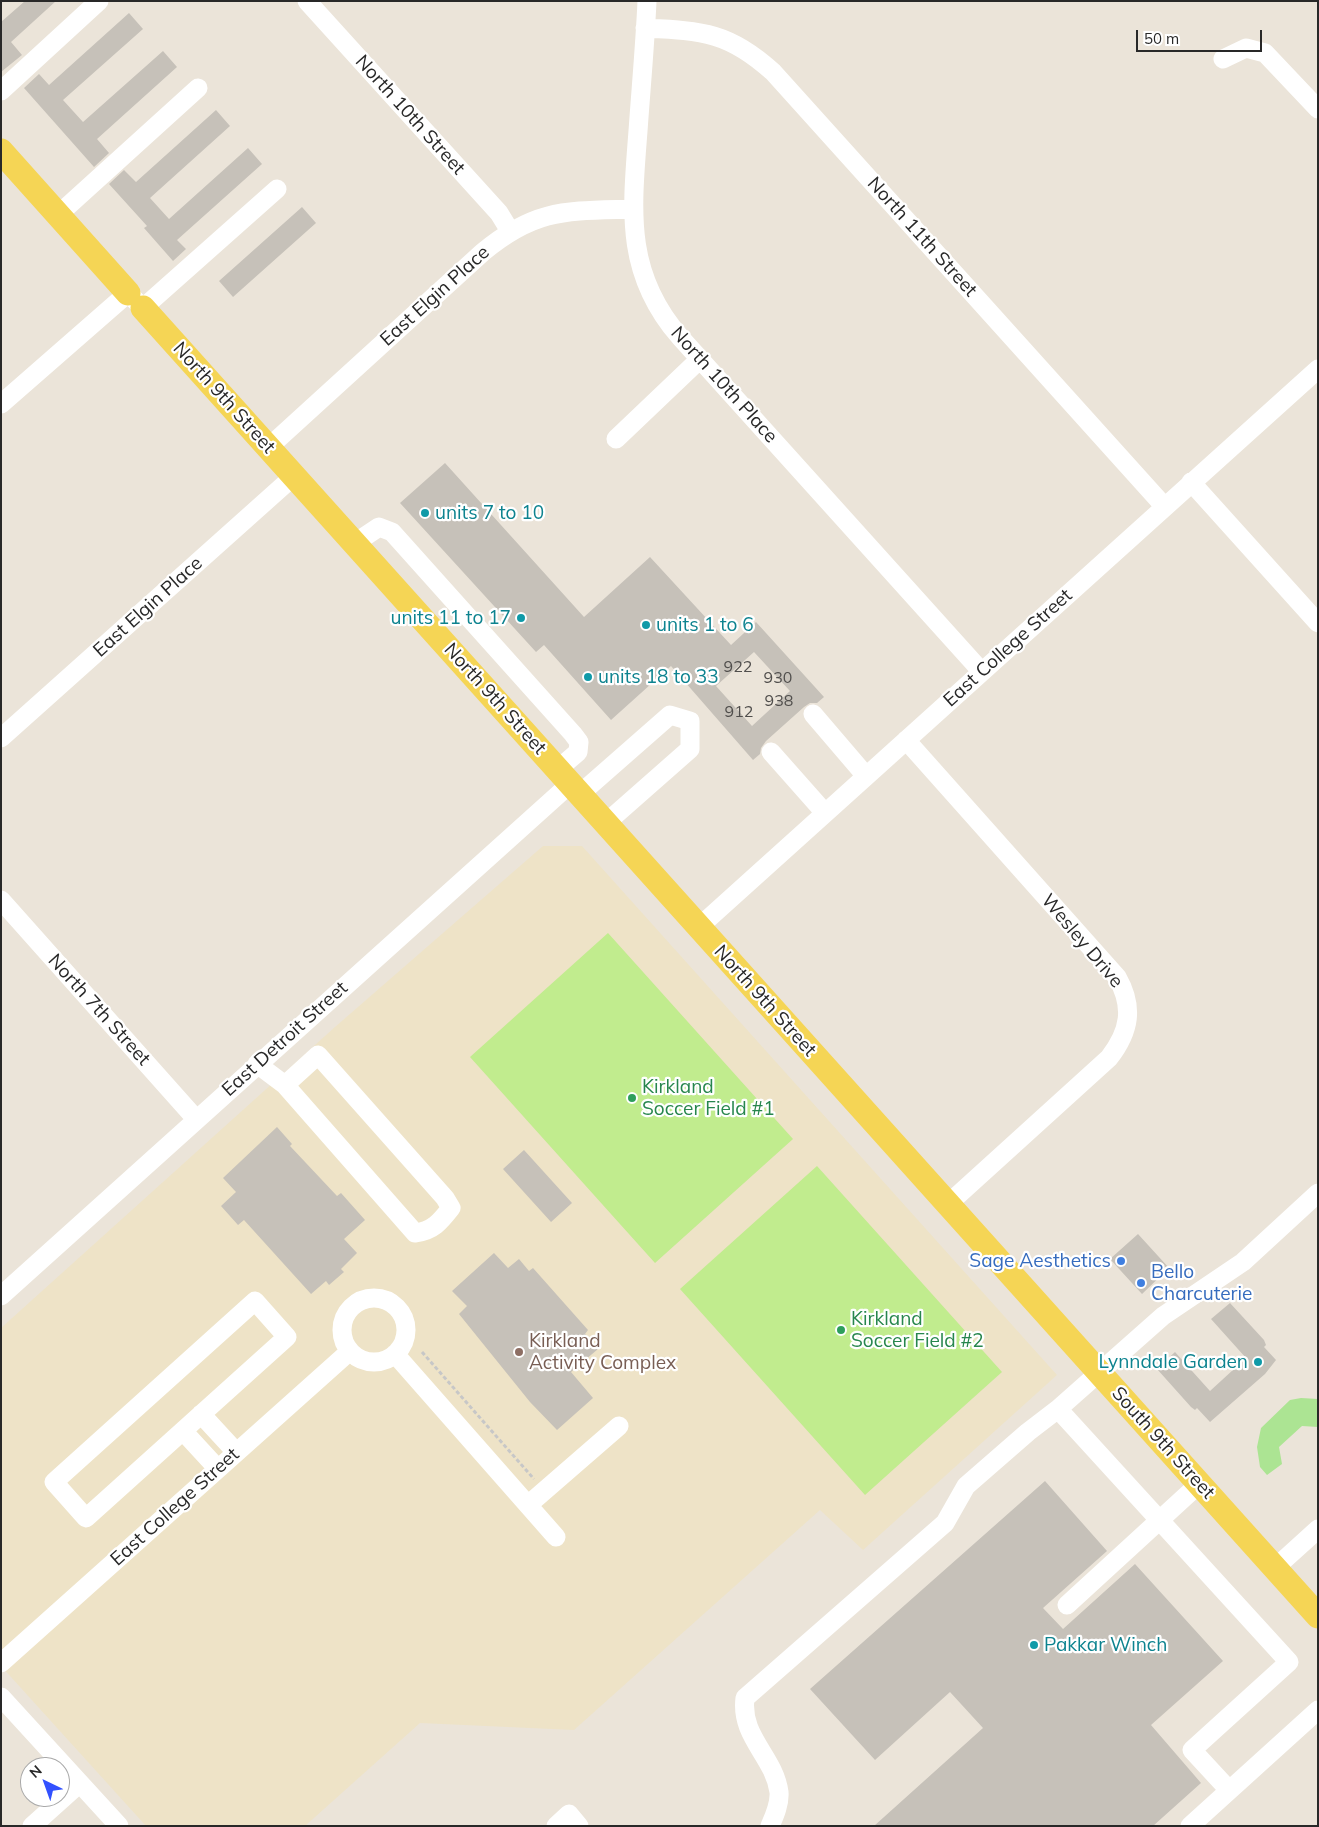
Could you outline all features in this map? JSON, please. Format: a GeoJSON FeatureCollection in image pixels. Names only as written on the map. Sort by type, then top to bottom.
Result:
{"type":"FeatureCollection","features":[{"type":"Feature","properties":{"kind":"main road","name":"North 9th Street"},"geometry":{"type":"LineString","coordinates":[[1,151],[355,543],[947,1205]]}},
{"type":"Feature","properties":{"kind":"main road","name":"South 9th Street"},"geometry":{"type":"LineString","coordinates":[[947,1205],[1318,1616]]}},
{"type":"Feature","properties":{"kind":"street"},"geometry":{"type":"LineString","coordinates":[[1,91],[99,1]]}},
{"type":"Feature","properties":{"kind":"street","name":"North 10th Street"},"geometry":{"type":"LineString","coordinates":[[307,1],[499,213],[510,231]]}},
{"type":"Feature","properties":{"kind":"street","name":"North 10th Place"},"geometry":{"type":"LineString","coordinates":[[647,1],[632,209],[638,256],[646,285],[669,325],[982,672]]}},
{"type":"Feature","properties":{"kind":"street","name":"North 11th Street"},"geometry":{"type":"LineString","coordinates":[[646,28],[696,31],[716,36],[744,48],[773,72],[1164,506]]}},
{"type":"Feature","properties":{"kind":"street"},"geometry":{"type":"LineString","coordinates":[[1223,59],[1246,48],[1265,53],[1318,109]]}},
{"type":"Feature","properties":{"kind":"street"},"geometry":{"type":"LineString","coordinates":[[59,214],[198,88]]}},
{"type":"Feature","properties":{"kind":"street"},"geometry":{"type":"LineString","coordinates":[[1,404],[277,188]]}},
{"type":"Feature","properties":{"kind":"street","name":"East Elgin Place"},"geometry":{"type":"LineString","coordinates":[[268,447],[483,252],[510,231],[525,223],[556,213],[632,209]]}},
{"type":"Feature","properties":{"kind":"street"},"geometry":{"type":"LineString","coordinates":[[616,439],[700,359]]}},
{"type":"Feature","properties":{"kind":"street","name":"East College Street"},"geometry":{"type":"LineString","coordinates":[[699,927],[1318,369]]}},
{"type":"Feature","properties":{"kind":"street","name":"East Elgin Place"},"geometry":{"type":"LineString","coordinates":[[1,738],[294,476]]}},
{"type":"Feature","properties":{"kind":"street"},"geometry":{"type":"LineString","coordinates":[[1191,482],[1318,623]]}},
{"type":"Feature","properties":{"kind":"street"},"geometry":{"type":"LineString","coordinates":[[355,543],[379,528],[392,532],[573,734],[579,742],[569,782]]}},
{"type":"Feature","properties":{"kind":"street"},"geometry":{"type":"LineString","coordinates":[[813,714],[866,776]]}},
{"type":"Feature","properties":{"kind":"street"},"geometry":{"type":"LineString","coordinates":[[569,782],[670,715],[690,722],[690,749],[606,823]]}},
{"type":"Feature","properties":{"kind":"street","name":"Wesley Drive"},"geometry":{"type":"LineString","coordinates":[[906,740],[1117,977],[1128,1000],[1126,1024],[1116,1049],[1109,1058],[947,1205]]}},
{"type":"Feature","properties":{"kind":"street"},"geometry":{"type":"LineString","coordinates":[[771,752],[825,813]]}},
{"type":"Feature","properties":{"kind":"street","name":"East Detroit Street"},"geometry":{"type":"LineString","coordinates":[[1,1296],[569,782]]}},
{"type":"Feature","properties":{"kind":"street","name":"North 7th Street"},"geometry":{"type":"LineString","coordinates":[[1,900],[196,1119]]}},
{"type":"Feature","properties":{"kind":"street"},"geometry":{"type":"LineString","coordinates":[[257,1064],[285,1085],[415,1233],[428,1231],[451,1208],[318,1055],[285,1085]]}},
{"type":"Feature","properties":{"kind":"street"},"geometry":{"type":"LineString","coordinates":[[770,1826],[776,1810],[778,1792],[770,1768],[746,1723],[744,1712],[745,1698],[945,1523],[966,1486],[1028,1432],[1058,1410],[1163,1316],[1243,1262],[1318,1193]]}},
{"type":"Feature","properties":{"kind":"street"},"geometry":{"type":"LineString","coordinates":[[368,1299],[379,1299],[390,1302],[398,1309],[404,1318],[405,1338],[395,1354],[385,1360],[376,1362],[366,1361],[350,1351],[343,1336],[344,1319],[358,1303],[368,1299]]}},
{"type":"Feature","properties":{"kind":"street"},"geometry":{"type":"LineString","coordinates":[[255,1301],[287,1337],[183,1431],[86,1518],[54,1482],[255,1301]]}},
{"type":"Feature","properties":{"kind":"street","name":"East College Street"},"geometry":{"type":"LineString","coordinates":[[1,1664],[350,1351]]}},
{"type":"Feature","properties":{"kind":"street"},"geometry":{"type":"LineString","coordinates":[[395,1354],[556,1537]]}},
{"type":"Feature","properties":{"kind":"street"},"geometry":{"type":"LineString","coordinates":[[1058,1410],[1289,1662],[1192,1750],[1229,1790]]}},
{"type":"Feature","properties":{"kind":"street"},"geometry":{"type":"LineString","coordinates":[[202,1414],[236,1452]]}},
{"type":"Feature","properties":{"kind":"street"},"geometry":{"type":"LineString","coordinates":[[528,1505],[619,1426]]}},
{"type":"Feature","properties":{"kind":"street"},"geometry":{"type":"LineString","coordinates":[[183,1431],[218,1469]]}},
{"type":"Feature","properties":{"kind":"street"},"geometry":{"type":"LineString","coordinates":[[1067,1605],[1199,1484]]}},
{"type":"Feature","properties":{"kind":"street"},"geometry":{"type":"LineString","coordinates":[[1275,1568],[1318,1529]]}},
{"type":"Feature","properties":{"kind":"street"},"geometry":{"type":"LineString","coordinates":[[1,1697],[119,1826]]}},
{"type":"Feature","properties":{"kind":"street"},"geometry":{"type":"LineString","coordinates":[[1190,1826],[1318,1710]]}},
{"type":"Feature","properties":{"kind":"street"},"geometry":{"type":"LineString","coordinates":[[32,1826],[80,1783]]}},
{"type":"Feature","properties":{"kind":"street"},"geometry":{"type":"LineString","coordinates":[[556,1826],[568,1814],[579,1826]]}},
{"type":"Feature","properties":{"kind":"path"},"geometry":{"type":"LineString","coordinates":[[422,1352],[545,1492]]}},
{"type":"Feature","properties":{"kind":"shaded area","name":"Kirkland Activity Complex"},"geometry":{"type":"Polygon","coordinates":[[[543,846],[582,846],[1057,1375],[863,1550],[820,1510],[574,1730],[420,1723],[305,1826],[146,1826],[1,1666],[1,1328],[335,1027],[543,846]]]}},
{"type":"Feature","properties":{"kind":"green space","name":"Kirkland Soccer Field #1"},"geometry":{"type":"Polygon","coordinates":[[[608,933],[793,1139],[655,1263],[470,1057],[608,933]]]}},
{"type":"Feature","properties":{"kind":"green space","name":"Kirkland Soccer Field #2"},"geometry":{"type":"Polygon","coordinates":[[[817,1166],[1002,1372],[865,1495],[680,1289],[817,1166]]]}},
{"type":"Feature","properties":{"kind":"green space"},"geometry":{"type":"Polygon","coordinates":[[[1301,1398],[1318,1399],[1318,1427],[1302,1426],[1279,1447],[1282,1464],[1267,1475],[1260,1467],[1257,1447],[1261,1428],[1290,1400],[1301,1398]]]}},
{"type":"Feature","properties":{"kind":"building"},"geometry":{"type":"Polygon","coordinates":[[[25,1],[56,1],[11,42],[22,55],[1,72],[1,22],[25,1]]]}},
{"type":"Feature","properties":{"kind":"building"},"geometry":{"type":"Polygon","coordinates":[[[129,13],[143,29],[63,100],[83,122],[163,51],[177,67],[97,139],[109,153],[94,167],[24,88],[39,74],[49,85],[129,13]]]}},
{"type":"Feature","properties":{"kind":"building"},"geometry":{"type":"Polygon","coordinates":[[[216,110],[230,126],[150,198],[169,219],[248,148],[262,164],[177,240],[186,249],[173,261],[144,228],[147,226],[109,184],[124,170],[136,182],[216,110]]]}},
{"type":"Feature","properties":{"kind":"building"},"geometry":{"type":"Polygon","coordinates":[[[302,207],[316,223],[233,297],[219,281],[302,207]]]}},
{"type":"Feature","properties":{"kind":"building"},"geometry":{"type":"Polygon","coordinates":[[[445,463],[584,617],[650,557],[731,645],[756,622],[824,697],[817,703],[810,703],[804,707],[766,741],[761,748],[760,754],[753,760],[671,666],[611,720],[544,645],[536,652],[400,503],[445,463]],[[754,652],[716,686],[752,726],[790,691],[754,652]]]}},
{"type":"Feature","properties":{"kind":"building"},"geometry":{"type":"Polygon","coordinates":[[[277,1127],[292,1144],[290,1146],[337,1196],[341,1193],[365,1220],[344,1239],[357,1253],[341,1269],[344,1272],[329,1285],[326,1281],[311,1294],[244,1220],[238,1225],[221,1206],[236,1192],[223,1178],[277,1127]]]}},
{"type":"Feature","properties":{"kind":"building"},"geometry":{"type":"Polygon","coordinates":[[[524,1150],[572,1203],[551,1222],[503,1169],[524,1150]]]}},
{"type":"Feature","properties":{"kind":"building"},"geometry":{"type":"Polygon","coordinates":[[[1138,1234],[1169,1268],[1142,1294],[1110,1259],[1138,1234]]]}},
{"type":"Feature","properties":{"kind":"building"},"geometry":{"type":"Polygon","coordinates":[[[494,1253],[508,1268],[519,1259],[529,1271],[533,1268],[588,1330],[585,1334],[598,1349],[571,1372],[593,1398],[557,1430],[530,1402],[459,1314],[467,1306],[452,1291],[494,1253]]]}},
{"type":"Feature","properties":{"kind":"building","name":"Lynndale Garden"},"geometry":{"type":"Polygon","coordinates":[[[1230,1303],[1264,1340],[1266,1345],[1264,1347],[1276,1360],[1265,1374],[1210,1422],[1197,1408],[1195,1410],[1191,1407],[1157,1369],[1175,1352],[1210,1391],[1246,1358],[1211,1319],[1230,1303]]]}},
{"type":"Feature","properties":{"kind":"building","name":"Pakkar Winch"},"geometry":{"type":"Polygon","coordinates":[[[1045,1481],[1107,1551],[1043,1608],[1063,1629],[1135,1564],[1223,1661],[1151,1725],[1201,1783],[1153,1826],[874,1826],[983,1728],[950,1692],[875,1760],[810,1689],[1045,1481]]]}},
{"type":"Feature","properties":{"kind":"place","name":"units 7 to 10"},"geometry":{"type":"Point","coordinates":[425,513]}},
{"type":"Feature","properties":{"kind":"place","name":"units 11 to 17"},"geometry":{"type":"Point","coordinates":[521,618]}},
{"type":"Feature","properties":{"kind":"place","name":"units 1 to 6"},"geometry":{"type":"Point","coordinates":[646,625]}},
{"type":"Feature","properties":{"kind":"place","name":"units 18 to 33"},"geometry":{"type":"Point","coordinates":[588,677]}},
{"type":"Feature","properties":{"kind":"place","name":"Kirkland Soccer Field #1"},"geometry":{"type":"Point","coordinates":[632,1098]}},
{"type":"Feature","properties":{"kind":"place","name":"Sage Aesthetics"},"geometry":{"type":"Point","coordinates":[1121,1261]}},
{"type":"Feature","properties":{"kind":"place","name":"Bello Charcuterie"},"geometry":{"type":"Point","coordinates":[1141,1283]}},
{"type":"Feature","properties":{"kind":"place","name":"Kirkland Soccer Field #2"},"geometry":{"type":"Point","coordinates":[841,1330]}},
{"type":"Feature","properties":{"kind":"place","name":"Kirkland Activity Complex"},"geometry":{"type":"Point","coordinates":[519,1352]}},
{"type":"Feature","properties":{"kind":"place","name":"Lynndale Garden"},"geometry":{"type":"Point","coordinates":[1258,1362]}},
{"type":"Feature","properties":{"kind":"place","name":"Pakkar Winch"},"geometry":{"type":"Point","coordinates":[1034,1645]}}]}
